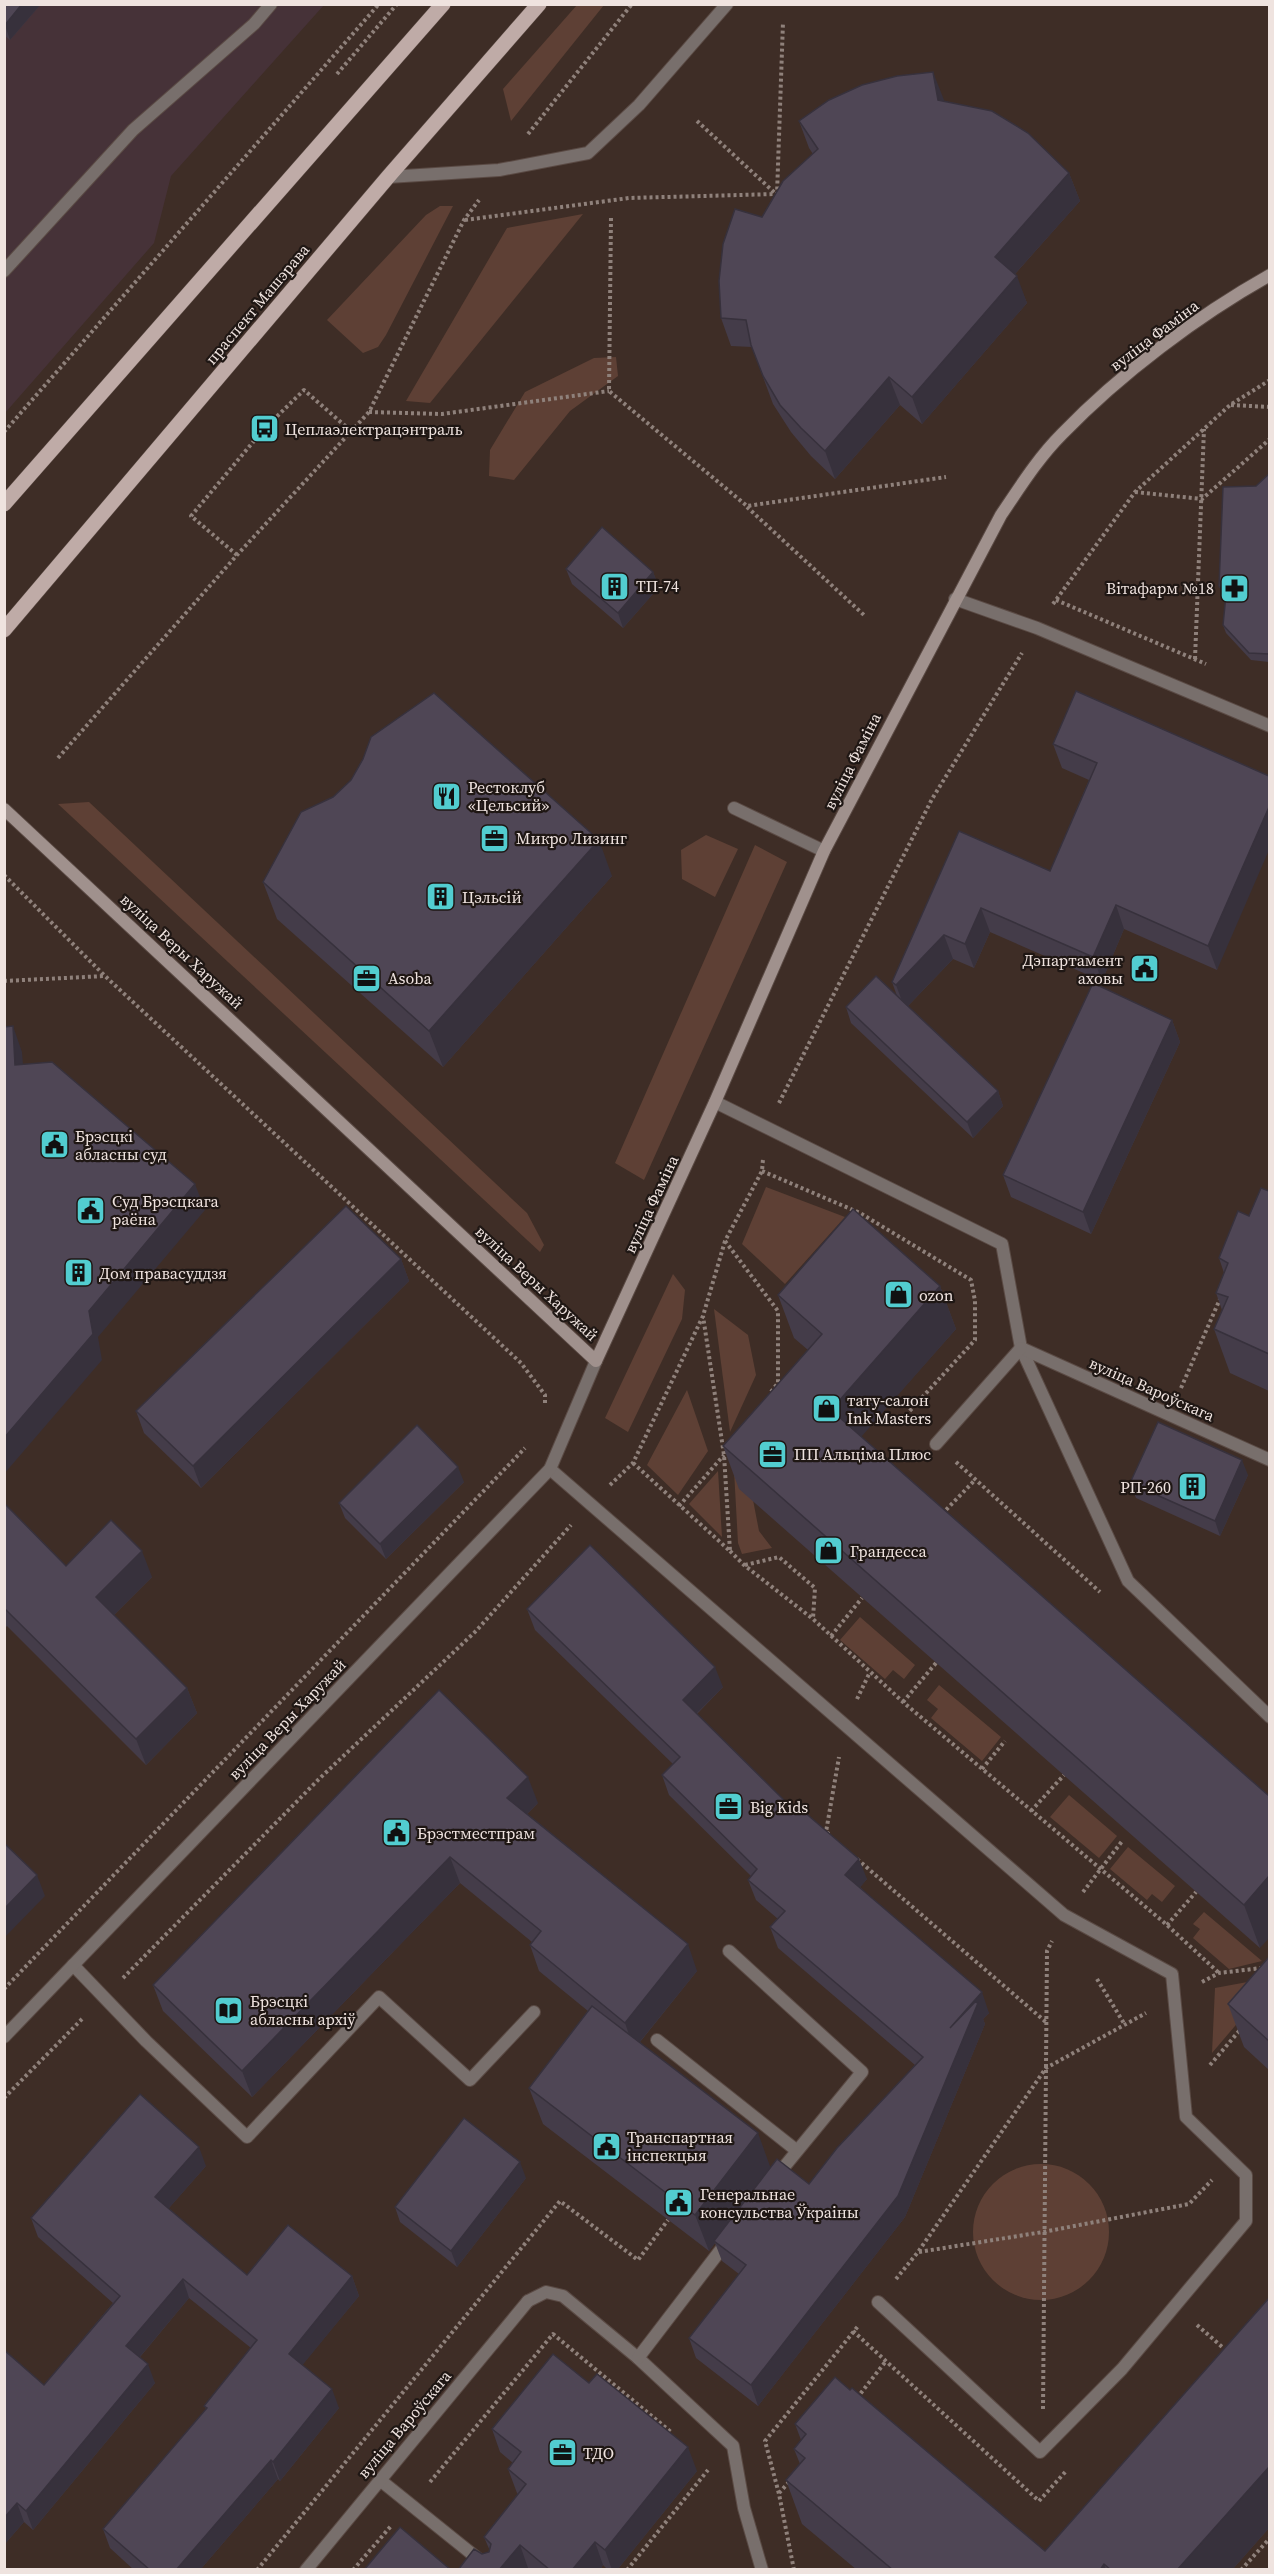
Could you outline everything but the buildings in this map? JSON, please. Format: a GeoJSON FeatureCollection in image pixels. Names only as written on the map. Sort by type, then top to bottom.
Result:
{"type":"FeatureCollection","features":[{"type":"Feature","properties":{"kind":"main road"},"geometry":{"type":"LineString","coordinates":[[4,504],[443,4]]}},
{"type":"Feature","properties":{"kind":"main road","name":"праспект Машэрава"},"geometry":{"type":"LineString","coordinates":[[4,630],[388,177],[539,4]]}},
{"type":"Feature","properties":{"kind":"street"},"geometry":{"type":"LineString","coordinates":[[4,272],[132,130],[254,24],[272,4]]}},
{"type":"Feature","properties":{"kind":"street"},"geometry":{"type":"LineString","coordinates":[[388,177],[499,170],[588,153],[639,105],[727,4]]}},
{"type":"Feature","properties":{"kind":"street","name":"вуліца Фаміна"},"geometry":{"type":"LineString","coordinates":[[596,1361],[715,1102],[824,851],[1001,515],[1027,476],[1061,434],[1137,365],[1269,274]]}},
{"type":"Feature","properties":{"kind":"street"},"geometry":{"type":"LineString","coordinates":[[955,599],[1037,628],[1269,726]]}},
{"type":"Feature","properties":{"kind":"street"},"geometry":{"type":"LineString","coordinates":[[734,808],[824,851]]}},
{"type":"Feature","properties":{"kind":"street","name":"вуліца Веры Харужай"},"geometry":{"type":"LineString","coordinates":[[4,809],[596,1361],[550,1469],[4,2037]]}},
{"type":"Feature","properties":{"kind":"street"},"geometry":{"type":"LineString","coordinates":[[715,1102],[1002,1244],[1021,1348],[1128,1581],[1269,1717]]}},
{"type":"Feature","properties":{"kind":"street"},"geometry":{"type":"LineString","coordinates":[[936,1444],[1021,1348]]}},
{"type":"Feature","properties":{"kind":"street","name":"вуліца Вароўскага"},"geometry":{"type":"LineString","coordinates":[[1021,1348],[1269,1460]]}},
{"type":"Feature","properties":{"kind":"street"},"geometry":{"type":"LineString","coordinates":[[550,1469],[591,1502],[1064,1915],[1172,1974],[1186,2117],[1246,2175],[1246,2221],[1122,2369],[1040,2452],[878,2302]]}},
{"type":"Feature","properties":{"kind":"street"},"geometry":{"type":"LineString","coordinates":[[729,1951],[862,2072],[796,2150],[768,2188]]}},
{"type":"Feature","properties":{"kind":"street"},"geometry":{"type":"LineString","coordinates":[[73,1965],[146,2041],[247,2137],[379,1996],[470,2080],[534,2012]]}},
{"type":"Feature","properties":{"kind":"street"},"geometry":{"type":"LineString","coordinates":[[657,2040],[796,2150]]}},
{"type":"Feature","properties":{"kind":"street"},"geometry":{"type":"LineString","coordinates":[[739,2225],[638,2358],[733,2446],[744,2508],[762,2570]]}},
{"type":"Feature","properties":{"kind":"street","name":"вуліца Вароўскага"},"geometry":{"type":"LineString","coordinates":[[306,2570],[528,2301],[546,2292],[563,2296],[638,2358]]}},
{"type":"Feature","properties":{"kind":"street"},"geometry":{"type":"LineString","coordinates":[[380,2480],[492,2570]]}},
{"type":"Feature","properties":{"kind":"path"},"geometry":{"type":"LineString","coordinates":[[4,432],[379,4]]}},
{"type":"Feature","properties":{"kind":"path"},"geometry":{"type":"LineString","coordinates":[[58,758],[237,555],[369,412],[464,220],[499,170],[632,4]]}},
{"type":"Feature","properties":{"kind":"path"},"geometry":{"type":"LineString","coordinates":[[777,194],[783,22]]}},
{"type":"Feature","properties":{"kind":"path"},"geometry":{"type":"LineString","coordinates":[[697,121],[785,201]]}},
{"type":"Feature","properties":{"kind":"path"},"geometry":{"type":"LineString","coordinates":[[464,220],[629,198],[777,194]]}},
{"type":"Feature","properties":{"kind":"path"},"geometry":{"type":"LineString","coordinates":[[609,391],[611,218]]}},
{"type":"Feature","properties":{"kind":"path"},"geometry":{"type":"LineString","coordinates":[[4,2098],[319,1779],[476,1631],[591,1502],[633,1463],[703,1316],[725,1240],[762,1171],[767,1127],[932,799],[1037,628],[1135,492],[1230,405],[1269,380]]}},
{"type":"Feature","properties":{"kind":"path"},"geometry":{"type":"LineString","coordinates":[[237,555],[191,516],[264,429],[304,390],[351,431]]}},
{"type":"Feature","properties":{"kind":"path"},"geometry":{"type":"LineString","coordinates":[[369,412],[441,414],[609,391],[747,506],[865,615]]}},
{"type":"Feature","properties":{"kind":"path"},"geometry":{"type":"LineString","coordinates":[[1230,405],[1269,407]]}},
{"type":"Feature","properties":{"kind":"path"},"geometry":{"type":"LineString","coordinates":[[1195,659],[1204,429]]}},
{"type":"Feature","properties":{"kind":"path"},"geometry":{"type":"LineString","coordinates":[[1135,492],[1202,499],[1269,440]]}},
{"type":"Feature","properties":{"kind":"path"},"geometry":{"type":"LineString","coordinates":[[747,506],[946,477]]}},
{"type":"Feature","properties":{"kind":"path"},"geometry":{"type":"LineString","coordinates":[[1056,600],[1216,669]]}},
{"type":"Feature","properties":{"kind":"path"},"geometry":{"type":"LineString","coordinates":[[4,875],[105,976],[520,1363],[545,1395],[544,1407]]}},
{"type":"Feature","properties":{"kind":"path"},"geometry":{"type":"LineString","coordinates":[[4,981],[105,976]]}},
{"type":"Feature","properties":{"kind":"path"},"geometry":{"type":"LineString","coordinates":[[762,1171],[860,1213],[971,1280],[975,1302],[975,1340],[906,1416],[1105,1597]]}},
{"type":"Feature","properties":{"kind":"path"},"geometry":{"type":"LineString","coordinates":[[852,1222],[860,1213]]}},
{"type":"Feature","properties":{"kind":"path"},"geometry":{"type":"LineString","coordinates":[[725,1240],[778,1311],[778,1383],[765,1401]]}},
{"type":"Feature","properties":{"kind":"path"},"geometry":{"type":"LineString","coordinates":[[1176,1398],[1223,1293]]}},
{"type":"Feature","properties":{"kind":"path"},"geometry":{"type":"LineString","coordinates":[[778,1311],[786,1302]]}},
{"type":"Feature","properties":{"kind":"path"},"geometry":{"type":"LineString","coordinates":[[975,1302],[1017,1322]]}},
{"type":"Feature","properties":{"kind":"path"},"geometry":{"type":"LineString","coordinates":[[703,1316],[724,1455],[730,1551]]}},
{"type":"Feature","properties":{"kind":"path"},"geometry":{"type":"LineString","coordinates":[[679,1506],[731,1446]]}},
{"type":"Feature","properties":{"kind":"path"},"geometry":{"type":"LineString","coordinates":[[4,1989],[526,1447]]}},
{"type":"Feature","properties":{"kind":"path"},"geometry":{"type":"LineString","coordinates":[[633,1463],[744,1565],[813,1619],[903,1702],[1167,1924],[1219,1973]]}},
{"type":"Feature","properties":{"kind":"path"},"geometry":{"type":"LineString","coordinates":[[937,1519],[975,1480]]}},
{"type":"Feature","properties":{"kind":"path"},"geometry":{"type":"LineString","coordinates":[[744,1565],[779,1557],[814,1588],[813,1619]]}},
{"type":"Feature","properties":{"kind":"path"},"geometry":{"type":"LineString","coordinates":[[831,1636],[862,1598]]}},
{"type":"Feature","properties":{"kind":"path"},"geometry":{"type":"LineString","coordinates":[[903,1702],[936,1663]]}},
{"type":"Feature","properties":{"kind":"path"},"geometry":{"type":"LineString","coordinates":[[835,1840],[826,1832],[844,1724],[870,1672]]}},
{"type":"Feature","properties":{"kind":"path"},"geometry":{"type":"LineString","coordinates":[[982,1769],[1005,1741]]}},
{"type":"Feature","properties":{"kind":"path"},"geometry":{"type":"LineString","coordinates":[[1031,1811],[1064,1775]]}},
{"type":"Feature","properties":{"kind":"path"},"geometry":{"type":"LineString","coordinates":[[1065,2427],[1042,2408],[1047,1951],[1064,1915],[1123,1840]]}},
{"type":"Feature","properties":{"kind":"path"},"geometry":{"type":"LineString","coordinates":[[853,1855],[1047,2023]]}},
{"type":"Feature","properties":{"kind":"path"},"geometry":{"type":"LineString","coordinates":[[1167,1924],[1196,1892]]}},
{"type":"Feature","properties":{"kind":"path"},"geometry":{"type":"LineString","coordinates":[[794,2570],[779,2494],[765,2441],[918,2252],[1046,2068],[1219,1973],[1269,1967]]}},
{"type":"Feature","properties":{"kind":"path"},"geometry":{"type":"LineString","coordinates":[[1097,1979],[1125,2025]]}},
{"type":"Feature","properties":{"kind":"path"},"geometry":{"type":"LineString","coordinates":[[1206,1980],[1206,1992]]}},
{"type":"Feature","properties":{"kind":"path"},"geometry":{"type":"LineString","coordinates":[[1205,2060],[1205,2072],[1241,2029]]}},
{"type":"Feature","properties":{"kind":"path"},"geometry":{"type":"LineString","coordinates":[[918,2252],[1043,2232],[1190,2204],[1231,2161]]}},
{"type":"Feature","properties":{"kind":"path"},"geometry":{"type":"LineString","coordinates":[[1196,2325],[1230,2354]]}},
{"type":"Feature","properties":{"kind":"path"},"geometry":{"type":"LineString","coordinates":[[353,2570],[553,2334],[676,2436]]}},
{"type":"Feature","properties":{"kind":"path"},"geometry":{"type":"LineString","coordinates":[[850,2405],[886,2361]]}},
{"type":"Feature","properties":{"kind":"path"},"geometry":{"type":"LineString","coordinates":[[627,2570],[711,2466]]}},
{"type":"Feature","properties":{"kind":"path"},"geometry":{"type":"LineString","coordinates":[[779,2494],[793,2476]]}},
{"type":"Feature","properties":{"kind":"path"},"geometry":{"type":"LineString","coordinates":[[1241,2570],[1269,2538]]}},
{"type":"Feature","properties":{"kind":"shaded area"},"geometry":{"type":"Polygon","coordinates":[[[5,5],[324,5],[171,176],[154,243],[5,413],[5,5]]]}},
{"type":"Feature","properties":{"kind":"shaded area"},"geometry":{"type":"Polygon","coordinates":[[[577,5],[604,5],[511,121],[503,89],[577,5]]]}},
{"type":"Feature","properties":{"kind":"shaded area"},"geometry":{"type":"Polygon","coordinates":[[[440,206],[453,206],[386,335],[378,347],[363,353],[327,320],[426,215],[440,206]]]}},
{"type":"Feature","properties":{"kind":"shaded area"},"geometry":{"type":"Polygon","coordinates":[[[583,214],[430,403],[406,401],[507,228],[583,214]]]}},
{"type":"Feature","properties":{"kind":"shaded area"},"geometry":{"type":"Polygon","coordinates":[[[616,357],[618,376],[570,411],[514,480],[489,476],[490,450],[525,392],[594,358],[616,357]]]}},
{"type":"Feature","properties":{"kind":"shaded area"},"geometry":{"type":"Polygon","coordinates":[[[89,802],[527,1213],[544,1245],[540,1252],[58,804],[89,802]]]}},
{"type":"Feature","properties":{"kind":"shaded area"},"geometry":{"type":"Polygon","coordinates":[[[706,835],[738,849],[715,897],[682,879],[681,850],[706,835]]]}},
{"type":"Feature","properties":{"kind":"shaded area"},"geometry":{"type":"Polygon","coordinates":[[[755,845],[787,862],[644,1180],[615,1163],[755,845]]]}},
{"type":"Feature","properties":{"kind":"shaded area"},"geometry":{"type":"Polygon","coordinates":[[[766,1187],[845,1217],[785,1284],[742,1244],[766,1187]]]}},
{"type":"Feature","properties":{"kind":"shaded area"},"geometry":{"type":"Polygon","coordinates":[[[673,1274],[685,1290],[682,1319],[628,1432],[605,1418],[673,1274]]]}},
{"type":"Feature","properties":{"kind":"shaded area"},"geometry":{"type":"Polygon","coordinates":[[[714,1309],[748,1335],[756,1375],[730,1432],[714,1309]]]}},
{"type":"Feature","properties":{"kind":"shaded area"},"geometry":{"type":"Polygon","coordinates":[[[687,1390],[708,1451],[678,1495],[647,1465],[687,1390]]]}},
{"type":"Feature","properties":{"kind":"shaded area"},"geometry":{"type":"Polygon","coordinates":[[[733,1452],[748,1474],[759,1531],[772,1548],[742,1554],[738,1543],[733,1452]]]}},
{"type":"Feature","properties":{"kind":"shaded area"},"geometry":{"type":"Polygon","coordinates":[[[718,1471],[722,1537],[689,1504],[718,1471]]]}},
{"type":"Feature","properties":{"kind":"shaded area"},"geometry":{"type":"Polygon","coordinates":[[[860,1617],[915,1665],[904,1679],[893,1670],[885,1679],[840,1640],[860,1617]]]}},
{"type":"Feature","properties":{"kind":"shaded area"},"geometry":{"type":"Polygon","coordinates":[[[939,1685],[1001,1737],[982,1761],[931,1718],[938,1709],[927,1700],[939,1685]]]}},
{"type":"Feature","properties":{"kind":"shaded area"},"geometry":{"type":"Polygon","coordinates":[[[1069,1795],[1117,1836],[1099,1858],[1050,1817],[1069,1795]]]}},
{"type":"Feature","properties":{"kind":"shaded area"},"geometry":{"type":"Polygon","coordinates":[[[1128,1847],[1175,1886],[1162,1902],[1152,1894],[1147,1900],[1110,1869],[1128,1847]]]}},
{"type":"Feature","properties":{"kind":"shaded area"},"geometry":{"type":"Polygon","coordinates":[[[1204,1912],[1262,1961],[1229,1969],[1193,1938],[1200,1929],[1193,1924],[1204,1912]]]}},
{"type":"Feature","properties":{"kind":"shaded area"},"geometry":{"type":"Polygon","coordinates":[[[1269,1978],[1269,1986],[1212,2053],[1215,1988],[1269,1978]]]}},
{"type":"Feature","properties":{"kind":"shaded area"},"geometry":{"type":"Polygon","coordinates":[[[1041,2164],[1067,2169],[1089,2184],[1104,2206],[1109,2232],[1104,2258],[1089,2280],[1067,2295],[1041,2300],[1015,2295],[993,2280],[978,2258],[973,2232],[978,2206],[993,2184],[1015,2169],[1041,2164]]]}},
{"type":"Feature","properties":{"kind":"place","name":"Цеплаэлектрацэнтраль"},"geometry":{"type":"Point","coordinates":[264,429]}},
{"type":"Feature","properties":{"kind":"place","name":"ТП-74"},"geometry":{"type":"Point","coordinates":[615,586]}},
{"type":"Feature","properties":{"kind":"place","name":"Вітафарм №18"},"geometry":{"type":"Point","coordinates":[1235,588]}},
{"type":"Feature","properties":{"kind":"place","name":"Рестоклуб «Цельсий»"},"geometry":{"type":"Point","coordinates":[447,796]}},
{"type":"Feature","properties":{"kind":"place","name":"Микро Лизинг"},"geometry":{"type":"Point","coordinates":[495,838]}},
{"type":"Feature","properties":{"kind":"place","name":"Цэльсій"},"geometry":{"type":"Point","coordinates":[441,897]}},
{"type":"Feature","properties":{"kind":"place","name":"Дэпартамент аховы"},"geometry":{"type":"Point","coordinates":[1144,969]}},
{"type":"Feature","properties":{"kind":"place","name":"Asoba"},"geometry":{"type":"Point","coordinates":[367,978]}},
{"type":"Feature","properties":{"kind":"place","name":"Брэсцкі абласны суд"},"geometry":{"type":"Point","coordinates":[54,1145]}},
{"type":"Feature","properties":{"kind":"place","name":"Суд Брэсцкага раёна"},"geometry":{"type":"Point","coordinates":[91,1210]}},
{"type":"Feature","properties":{"kind":"place","name":"Дом правасуддзя"},"geometry":{"type":"Point","coordinates":[78,1273]}},
{"type":"Feature","properties":{"kind":"place","name":"ozon"},"geometry":{"type":"Point","coordinates":[898,1295]}},
{"type":"Feature","properties":{"kind":"place","name":"тату-салон Ink Masters"},"geometry":{"type":"Point","coordinates":[826,1409]}},
{"type":"Feature","properties":{"kind":"place","name":"ПП Альціма Плюс"},"geometry":{"type":"Point","coordinates":[773,1454]}},
{"type":"Feature","properties":{"kind":"place","name":"РП-260"},"geometry":{"type":"Point","coordinates":[1192,1487]}},
{"type":"Feature","properties":{"kind":"place","name":"Грандесса"},"geometry":{"type":"Point","coordinates":[829,1551]}},
{"type":"Feature","properties":{"kind":"place","name":"Big Kids"},"geometry":{"type":"Point","coordinates":[729,1807]}},
{"type":"Feature","properties":{"kind":"place","name":"Брэстместпрам"},"geometry":{"type":"Point","coordinates":[396,1833]}},
{"type":"Feature","properties":{"kind":"place","name":"Брэсцкі абласны архіў"},"geometry":{"type":"Point","coordinates":[229,2010]}},
{"type":"Feature","properties":{"kind":"place","name":"Транспартная інспекцыя"},"geometry":{"type":"Point","coordinates":[606,2146]}},
{"type":"Feature","properties":{"kind":"place","name":"Генеральнае консульства Ўкраіны"},"geometry":{"type":"Point","coordinates":[679,2203]}},
{"type":"Feature","properties":{"kind":"place","name":"ТДО"},"geometry":{"type":"Point","coordinates":[562,2453]}}]}
